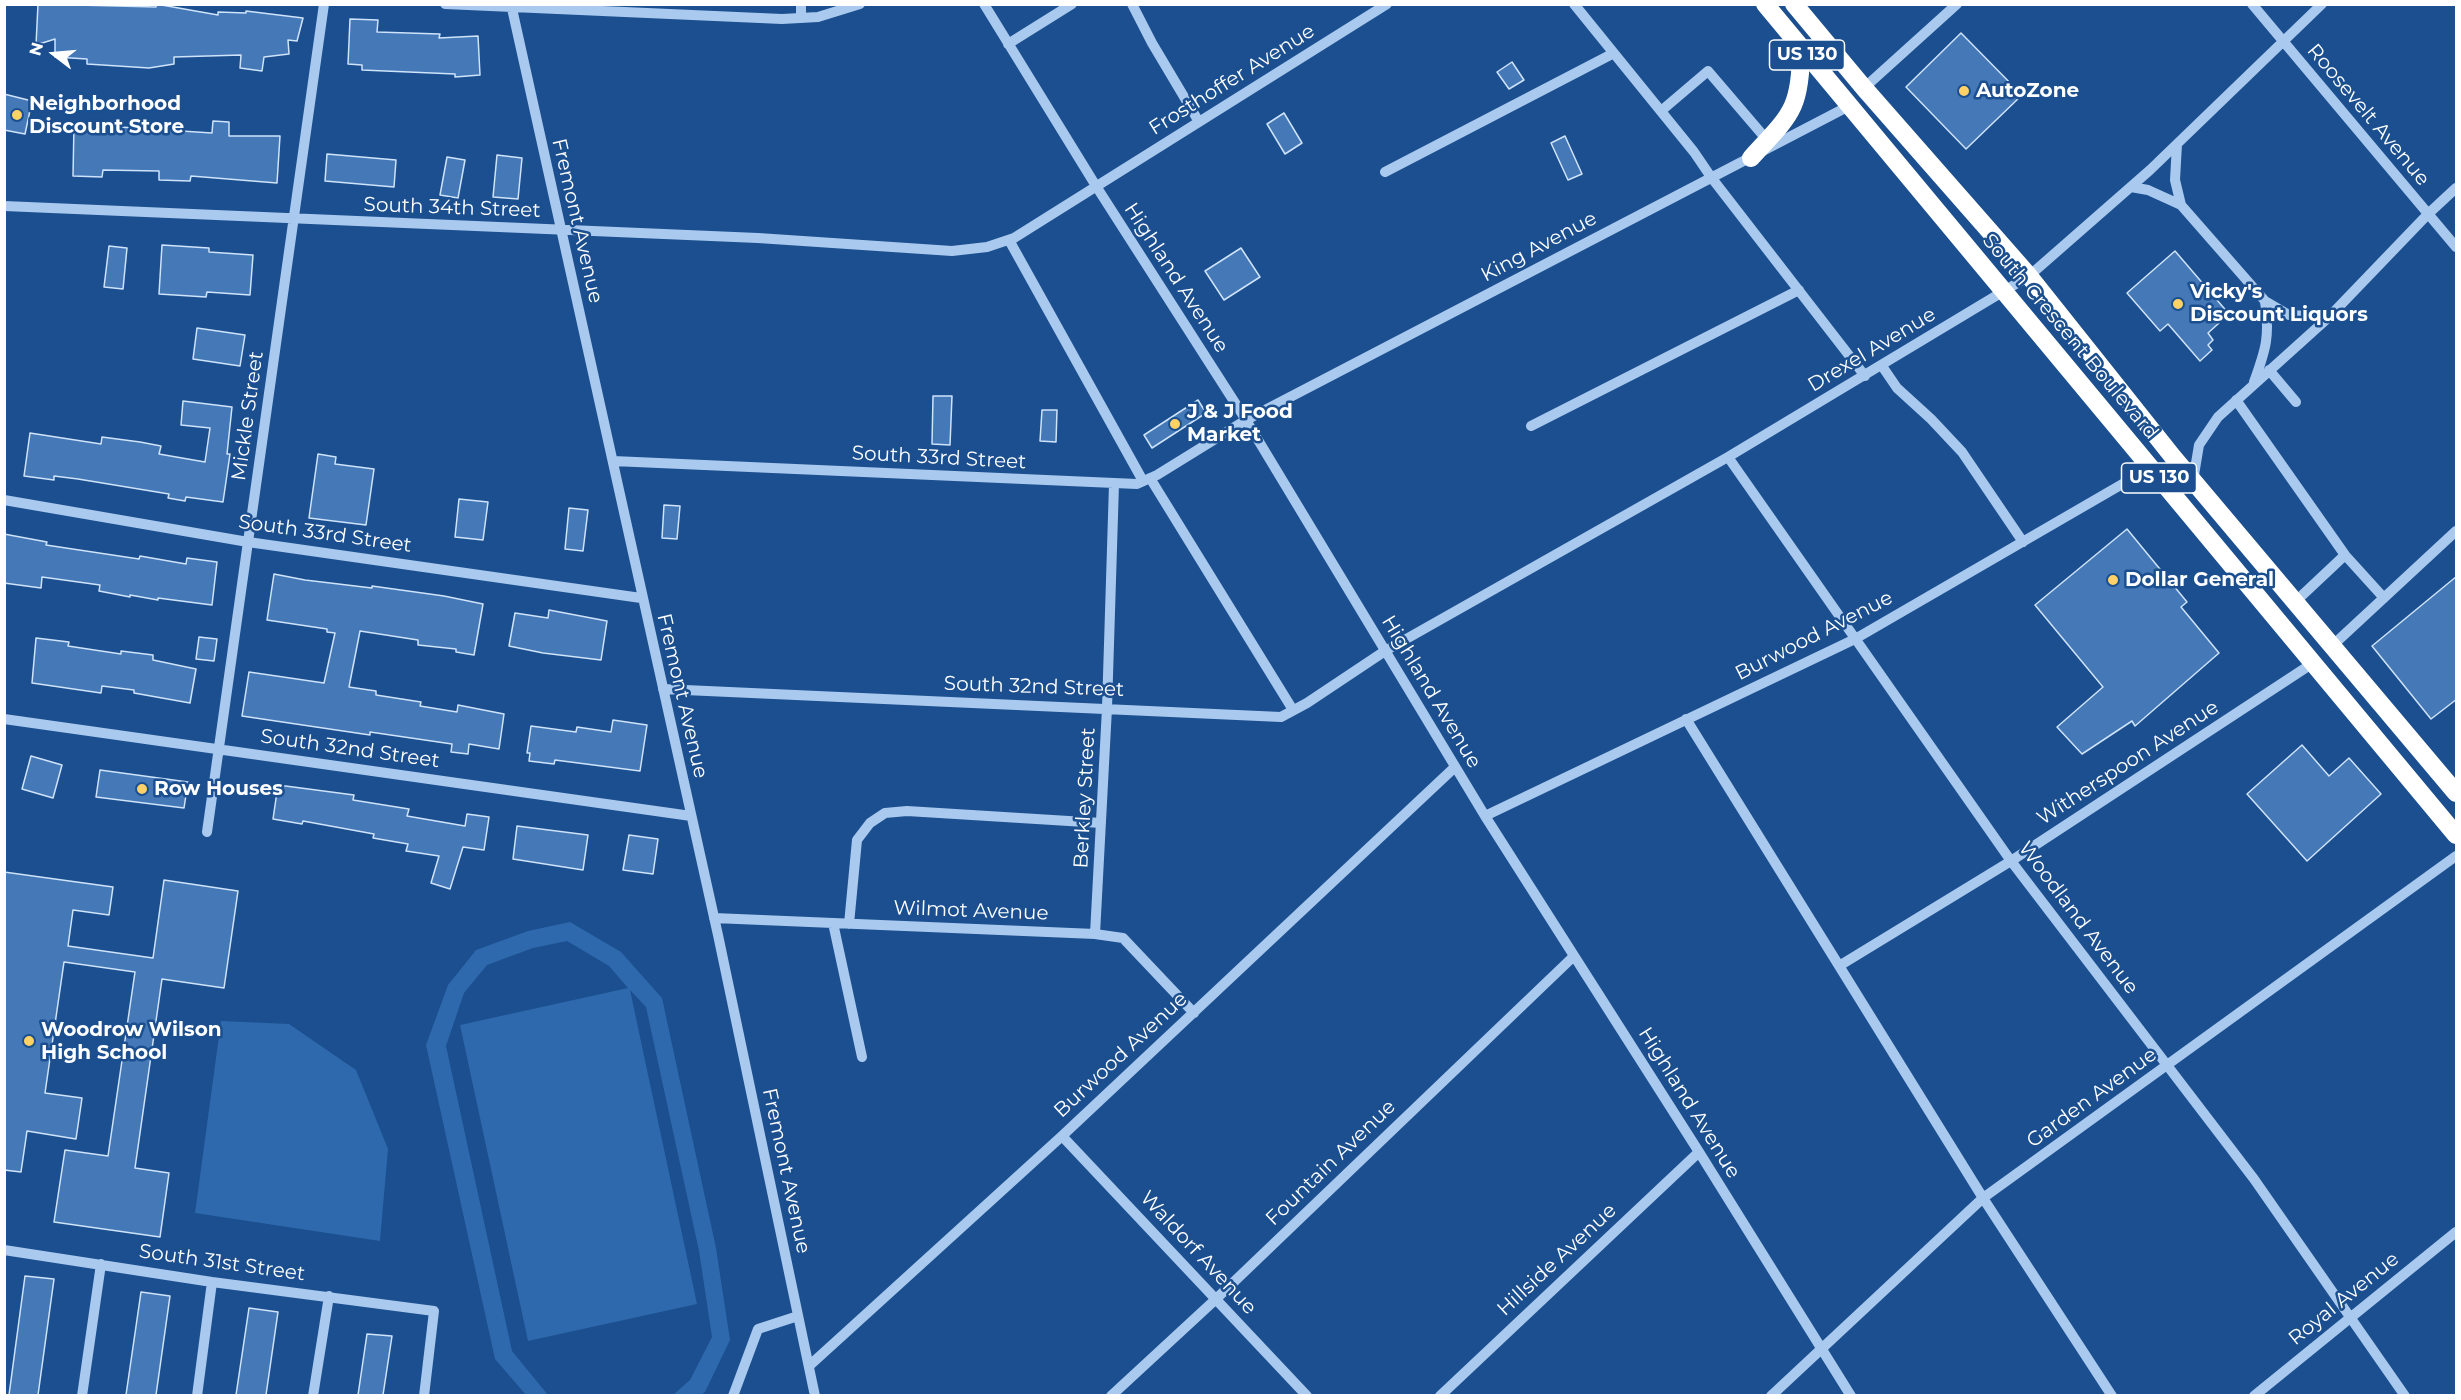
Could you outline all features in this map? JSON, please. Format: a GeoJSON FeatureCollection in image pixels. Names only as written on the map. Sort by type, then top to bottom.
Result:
{"type":"FeatureCollection","features":[{"type":"Feature","properties":{"kind":"highway","name":"South Crescent Boulevard"},"geometry":{"type":"LineString","coordinates":[[1765,4],[2457,835]]}},
{"type":"Feature","properties":{"kind":"highway","name":"South Crescent Boulevard"},"geometry":{"type":"LineString","coordinates":[[1794,4],[1864,88],[2030,276],[2193,481],[2457,793]]}},
{"type":"Feature","properties":{"kind":"highway"},"geometry":{"type":"LineString","coordinates":[[1750,158],[1788,118],[1800,88],[1802,49]]}},
{"type":"Feature","properties":{"kind":"street","name":"Mickle Street"},"geometry":{"type":"LineString","coordinates":[[207,832],[324,4]]}},
{"type":"Feature","properties":{"kind":"street"},"geometry":{"type":"LineString","coordinates":[[445,4],[782,19],[818,17],[860,4]]}},
{"type":"Feature","properties":{"kind":"street"},"geometry":{"type":"LineString","coordinates":[[801,4],[801,18]]}},
{"type":"Feature","properties":{"kind":"street","name":"Highland Avenue"},"geometry":{"type":"LineString","coordinates":[[984,4],[1096,186],[1246,420],[1485,816],[1851,1395]]}},
{"type":"Feature","properties":{"kind":"street"},"geometry":{"type":"LineString","coordinates":[[1008,44],[1072,4]]}},
{"type":"Feature","properties":{"kind":"street"},"geometry":{"type":"LineString","coordinates":[[1132,4],[1152,43],[1199,122]]}},
{"type":"Feature","properties":{"kind":"street","name":"Frosthoffer Avenue"},"geometry":{"type":"LineString","coordinates":[[1096,186],[1387,4]]}},
{"type":"Feature","properties":{"kind":"street"},"geometry":{"type":"LineString","coordinates":[[1574,4],[1661,111],[1865,376]]}},
{"type":"Feature","properties":{"kind":"street"},"geometry":{"type":"LineString","coordinates":[[1864,88],[1957,4]]}},
{"type":"Feature","properties":{"kind":"street","name":"Roosevelt Avenue"},"geometry":{"type":"LineString","coordinates":[[2252,4],[2457,247]]}},
{"type":"Feature","properties":{"kind":"street","name":"Drexel Avenue"},"geometry":{"type":"LineString","coordinates":[[1385,651],[1728,457],[2030,276],[2150,170],[2322,4]]}},
{"type":"Feature","properties":{"kind":"street","name":"Fremont Avenue"},"geometry":{"type":"LineString","coordinates":[[511,6],[614,461],[641,598],[714,918],[815,1395]]}},
{"type":"Feature","properties":{"kind":"street"},"geometry":{"type":"LineString","coordinates":[[1385,172],[1614,53]]}},
{"type":"Feature","properties":{"kind":"street"},"geometry":{"type":"LineString","coordinates":[[1661,111],[1708,71],[1767,140]]}},
{"type":"Feature","properties":{"kind":"street","name":"King Avenue"},"geometry":{"type":"LineString","coordinates":[[1246,420],[1849,106]]}},
{"type":"Feature","properties":{"kind":"street"},"geometry":{"type":"LineString","coordinates":[[2177,144],[2175,180],[2181,205]]}},
{"type":"Feature","properties":{"kind":"street","name":"South 34th Street"},"geometry":{"type":"LineString","coordinates":[[4,206],[758,238],[952,251],[987,247],[1009,240],[1096,186]]}},
{"type":"Feature","properties":{"kind":"street"},"geometry":{"type":"LineString","coordinates":[[2131,187],[2167,197],[2181,205],[2265,301],[2289,315],[2329,317]]}},
{"type":"Feature","properties":{"kind":"street"},"geometry":{"type":"LineString","coordinates":[[2193,481],[2199,445],[2218,417],[2329,317],[2428,214],[2457,188]]}},
{"type":"Feature","properties":{"kind":"street"},"geometry":{"type":"LineString","coordinates":[[1009,240],[1146,480],[1293,710]]}},
{"type":"Feature","properties":{"kind":"street"},"geometry":{"type":"LineString","coordinates":[[1531,426],[1799,290]]}},
{"type":"Feature","properties":{"kind":"street"},"geometry":{"type":"LineString","coordinates":[[2253,385],[2267,343],[2269,328],[2265,301]]}},
{"type":"Feature","properties":{"kind":"street"},"geometry":{"type":"LineString","coordinates":[[1882,366],[1897,388],[1962,452],[2023,542]]}},
{"type":"Feature","properties":{"kind":"street"},"geometry":{"type":"LineString","coordinates":[[2269,370],[2296,402]]}},
{"type":"Feature","properties":{"kind":"street"},"geometry":{"type":"LineString","coordinates":[[2236,400],[2345,555],[2384,598]]}},
{"type":"Feature","properties":{"kind":"street","name":"South 33rd Street"},"geometry":{"type":"LineString","coordinates":[[614,461],[1137,484],[1246,420]]}},
{"type":"Feature","properties":{"kind":"street","name":"Woodland Avenue"},"geometry":{"type":"LineString","coordinates":[[1728,457],[2011,861],[2254,1179],[2405,1395]]}},
{"type":"Feature","properties":{"kind":"street","name":"Burwood Avenue"},"geometry":{"type":"LineString","coordinates":[[1485,816],[1855,639],[2150,468]]}},
{"type":"Feature","properties":{"kind":"street","name":"Berkley Street"},"geometry":{"type":"LineString","coordinates":[[1095,934],[1107,708],[1114,484]]}},
{"type":"Feature","properties":{"kind":"street","name":"South 33rd Street"},"geometry":{"type":"LineString","coordinates":[[4,500],[248,542],[641,598]]}},
{"type":"Feature","properties":{"kind":"street"},"geometry":{"type":"LineString","coordinates":[[2332,646],[2457,531]]}},
{"type":"Feature","properties":{"kind":"street"},"geometry":{"type":"LineString","coordinates":[[2295,602],[2345,555]]}},
{"type":"Feature","properties":{"kind":"street","name":"South 32nd Street"},"geometry":{"type":"LineString","coordinates":[[663,689],[1281,717],[1385,651]]}},
{"type":"Feature","properties":{"kind":"street","name":"Witherspoon Avenue"},"geometry":{"type":"LineString","coordinates":[[1839,966],[2011,861],[2313,663]]}},
{"type":"Feature","properties":{"kind":"street","name":"South 32nd Street"},"geometry":{"type":"LineString","coordinates":[[4,719],[691,816]]}},
{"type":"Feature","properties":{"kind":"street"},"geometry":{"type":"LineString","coordinates":[[1686,719],[1983,1198],[2112,1395]]}},
{"type":"Feature","properties":{"kind":"street","name":"Burwood Avenue"},"geometry":{"type":"LineString","coordinates":[[809,1366],[1062,1136],[1455,767]]}},
{"type":"Feature","properties":{"kind":"street"},"geometry":{"type":"LineString","coordinates":[[849,924],[857,840],[870,823],[885,813],[907,811],[1101,823]]}},
{"type":"Feature","properties":{"kind":"street","name":"Garden Avenue"},"geometry":{"type":"LineString","coordinates":[[1772,1395],[1983,1198],[2457,856]]}},
{"type":"Feature","properties":{"kind":"street","name":"Wilmot Avenue"},"geometry":{"type":"LineString","coordinates":[[714,918],[1095,934],[1123,938],[1194,1013]]}},
{"type":"Feature","properties":{"kind":"street"},"geometry":{"type":"LineString","coordinates":[[833,923],[862,1057]]}},
{"type":"Feature","properties":{"kind":"street","name":"Fountain Avenue"},"geometry":{"type":"LineString","coordinates":[[1111,1395],[1216,1299],[1574,956]]}},
{"type":"Feature","properties":{"kind":"street","name":"Waldorf Avenue"},"geometry":{"type":"LineString","coordinates":[[1062,1136],[1307,1395]]}},
{"type":"Feature","properties":{"kind":"street","name":"Hillside Avenue"},"geometry":{"type":"LineString","coordinates":[[1440,1395],[1699,1152]]}},
{"type":"Feature","properties":{"kind":"street","name":"Royal Avenue"},"geometry":{"type":"LineString","coordinates":[[2254,1395],[2457,1232]]}},
{"type":"Feature","properties":{"kind":"street","name":"South 31st Street"},"geometry":{"type":"LineString","coordinates":[[4,1250],[212,1282],[434,1311],[424,1395]]}},
{"type":"Feature","properties":{"kind":"street"},"geometry":{"type":"LineString","coordinates":[[82,1395],[101,1264]]}},
{"type":"Feature","properties":{"kind":"street"},"geometry":{"type":"LineString","coordinates":[[197,1395],[212,1282]]}},
{"type":"Feature","properties":{"kind":"street"},"geometry":{"type":"LineString","coordinates":[[313,1395],[329,1296]]}},
{"type":"Feature","properties":{"kind":"street"},"geometry":{"type":"LineString","coordinates":[[733,1395],[758,1329],[798,1316]]}},
{"type":"Feature","properties":{"kind":"shaded area"},"geometry":{"type":"Polygon","coordinates":[[[570,922],[621,952],[662,998],[716,1248],[730,1340],[705,1392],[701,1395],[673,1395],[690,1380],[712,1337],[699,1251],[646,1007],[630,990],[697,1304],[528,1341],[460,1025],[628,988],[609,966],[567,941],[533,948],[487,965],[464,993],[446,1046],[512,1351],[548,1395],[526,1395],[495,1359],[426,1045],[448,985],[476,950],[528,931],[570,922]]]}},
{"type":"Feature","properties":{"kind":"shaded area"},"geometry":{"type":"Polygon","coordinates":[[[221,1021],[289,1024],[356,1070],[388,1149],[380,1241],[195,1213],[221,1021]]]}},
{"type":"Feature","properties":{"kind":"building"},"geometry":{"type":"Polygon","coordinates":[[[38,4],[156,7],[156,4],[218,15],[218,12],[246,13],[246,11],[303,18],[297,41],[288,40],[289,54],[264,57],[262,71],[240,68],[241,55],[174,57],[174,64],[149,68],[87,64],[87,59],[55,57],[55,39],[36,45],[38,4]]]}},
{"type":"Feature","properties":{"kind":"building"},"geometry":{"type":"Polygon","coordinates":[[[350,19],[378,20],[377,32],[440,34],[439,38],[478,36],[480,75],[455,77],[455,74],[362,70],[362,65],[348,64],[350,19]]]}},
{"type":"Feature","properties":{"kind":"building","name":"AutoZone"},"geometry":{"type":"Polygon","coordinates":[[[1961,33],[2022,95],[1966,149],[1906,87],[1961,33]]]}},
{"type":"Feature","properties":{"kind":"building"},"geometry":{"type":"Polygon","coordinates":[[[1512,62],[1524,80],[1509,89],[1497,72],[1512,62]]]}},
{"type":"Feature","properties":{"kind":"building","name":"Neighborhood Discount Store"},"geometry":{"type":"Polygon","coordinates":[[[4,94],[32,101],[25,134],[4,130],[4,94]]]}},
{"type":"Feature","properties":{"kind":"building"},"geometry":{"type":"Polygon","coordinates":[[[1284,113],[1302,143],[1285,154],[1267,124],[1284,113]]]}},
{"type":"Feature","properties":{"kind":"building"},"geometry":{"type":"Polygon","coordinates":[[[213,121],[229,122],[229,136],[280,136],[277,183],[191,176],[190,181],[159,180],[159,171],[103,170],[102,177],[73,176],[74,124],[212,133],[213,121]]]}},
{"type":"Feature","properties":{"kind":"building"},"geometry":{"type":"Polygon","coordinates":[[[1565,136],[1582,174],[1568,180],[1551,143],[1565,136]]]}},
{"type":"Feature","properties":{"kind":"building"},"geometry":{"type":"Polygon","coordinates":[[[327,154],[396,160],[394,187],[325,181],[327,154]]]}},
{"type":"Feature","properties":{"kind":"building"},"geometry":{"type":"Polygon","coordinates":[[[497,155],[522,158],[518,199],[493,197],[497,155]]]}},
{"type":"Feature","properties":{"kind":"building"},"geometry":{"type":"Polygon","coordinates":[[[447,157],[465,160],[458,198],[440,195],[447,157]]]}},
{"type":"Feature","properties":{"kind":"building"},"geometry":{"type":"Polygon","coordinates":[[[162,245],[209,248],[209,252],[253,255],[250,295],[207,292],[206,297],[159,294],[162,245]]]}},
{"type":"Feature","properties":{"kind":"building"},"geometry":{"type":"Polygon","coordinates":[[[109,246],[127,248],[123,289],[104,287],[109,246]]]}},
{"type":"Feature","properties":{"kind":"building"},"geometry":{"type":"Polygon","coordinates":[[[1241,248],[1260,277],[1224,300],[1205,271],[1241,248]]]}},
{"type":"Feature","properties":{"kind":"building","name":"Vicky's Discount Liquors"},"geometry":{"type":"Polygon","coordinates":[[[2175,251],[2229,314],[2208,333],[2213,340],[2208,345],[2212,350],[2200,361],[2168,324],[2160,331],[2127,293],[2175,251]]]}},
{"type":"Feature","properties":{"kind":"building"},"geometry":{"type":"Polygon","coordinates":[[[197,328],[245,335],[240,366],[193,359],[197,328]]]}},
{"type":"Feature","properties":{"kind":"building"},"geometry":{"type":"Polygon","coordinates":[[[933,396],[952,396],[950,445],[932,444],[933,396]]]}},
{"type":"Feature","properties":{"kind":"building","name":"J & J Food Market"},"geometry":{"type":"Polygon","coordinates":[[[1198,400],[1206,413],[1152,448],[1144,435],[1198,400]]]}},
{"type":"Feature","properties":{"kind":"building"},"geometry":{"type":"Polygon","coordinates":[[[183,401],[232,407],[227,454],[230,454],[223,502],[186,497],[185,501],[168,498],[169,494],[78,479],[54,476],[54,480],[24,476],[30,433],[101,444],[102,437],[140,442],[161,446],[159,454],[205,462],[210,428],[181,425],[183,401]]]}},
{"type":"Feature","properties":{"kind":"building"},"geometry":{"type":"Polygon","coordinates":[[[1042,410],[1057,410],[1056,442],[1040,441],[1042,410]]]}},
{"type":"Feature","properties":{"kind":"building"},"geometry":{"type":"Polygon","coordinates":[[[318,454],[336,457],[335,464],[374,469],[366,525],[309,518],[318,454]]]}},
{"type":"Feature","properties":{"kind":"building"},"geometry":{"type":"Polygon","coordinates":[[[459,499],[488,502],[483,540],[455,537],[459,499]]]}},
{"type":"Feature","properties":{"kind":"building"},"geometry":{"type":"Polygon","coordinates":[[[664,505],[680,506],[677,539],[662,538],[664,505]]]}},
{"type":"Feature","properties":{"kind":"building"},"geometry":{"type":"Polygon","coordinates":[[[569,508],[588,510],[583,551],[565,549],[569,508]]]}},
{"type":"Feature","properties":{"kind":"building"},"geometry":{"type":"Polygon","coordinates":[[[2127,529],[2187,602],[2181,607],[2219,653],[2135,726],[2132,721],[2082,754],[2057,727],[2103,687],[2035,605],[2127,529]]]}},
{"type":"Feature","properties":{"kind":"building"},"geometry":{"type":"Polygon","coordinates":[[[4,534],[47,542],[46,545],[139,559],[140,556],[186,564],[187,558],[217,562],[212,605],[130,595],[130,597],[99,591],[100,585],[42,577],[41,588],[4,583],[4,534]]]}},
{"type":"Feature","properties":{"kind":"building"},"geometry":{"type":"Polygon","coordinates":[[[274,574],[305,580],[444,596],[483,604],[474,655],[456,652],[456,649],[418,645],[418,640],[360,631],[349,687],[376,691],[376,695],[421,702],[420,706],[457,712],[458,705],[504,714],[499,749],[469,744],[468,754],[451,752],[452,744],[370,732],[370,735],[242,716],[249,672],[324,683],[335,633],[327,632],[327,629],[267,620],[274,574]]]}},
{"type":"Feature","properties":{"kind":"building"},"geometry":{"type":"Polygon","coordinates":[[[2457,576],[2457,699],[2431,719],[2372,646],[2457,576]]]}},
{"type":"Feature","properties":{"kind":"building"},"geometry":{"type":"Polygon","coordinates":[[[549,610],[607,621],[601,660],[543,653],[509,646],[515,613],[548,618],[549,610]]]}},
{"type":"Feature","properties":{"kind":"building"},"geometry":{"type":"Polygon","coordinates":[[[199,637],[217,639],[214,661],[196,659],[199,637]]]}},
{"type":"Feature","properties":{"kind":"building"},"geometry":{"type":"Polygon","coordinates":[[[36,638],[69,642],[68,646],[121,654],[121,651],[153,655],[153,660],[196,669],[190,703],[134,693],[134,690],[102,686],[101,693],[32,683],[36,638]]]}},
{"type":"Feature","properties":{"kind":"building"},"geometry":{"type":"Polygon","coordinates":[[[613,720],[647,725],[640,771],[555,760],[554,764],[529,761],[530,753],[527,753],[531,726],[576,732],[577,727],[611,732],[613,720]]]}},
{"type":"Feature","properties":{"kind":"building"},"geometry":{"type":"Polygon","coordinates":[[[2302,745],[2329,776],[2349,758],[2381,794],[2307,861],[2247,794],[2302,745]]]}},
{"type":"Feature","properties":{"kind":"building"},"geometry":{"type":"Polygon","coordinates":[[[31,756],[62,765],[53,798],[22,789],[31,756]]]}},
{"type":"Feature","properties":{"kind":"building","name":"Row Houses"},"geometry":{"type":"Polygon","coordinates":[[[100,770],[188,782],[184,808],[96,797],[100,770]]]}},
{"type":"Feature","properties":{"kind":"building"},"geometry":{"type":"Polygon","coordinates":[[[278,785],[354,795],[353,800],[409,809],[407,816],[465,826],[467,814],[489,817],[484,850],[463,847],[450,889],[431,883],[439,856],[406,851],[408,844],[373,838],[374,834],[303,821],[302,824],[273,819],[278,785]]]}},
{"type":"Feature","properties":{"kind":"building"},"geometry":{"type":"Polygon","coordinates":[[[517,826],[588,835],[583,870],[513,859],[517,826]]]}},
{"type":"Feature","properties":{"kind":"building"},"geometry":{"type":"Polygon","coordinates":[[[629,835],[658,839],[653,874],[623,870],[629,835]]]}},
{"type":"Feature","properties":{"kind":"building","name":"Woodrow Wilson High School"},"geometry":{"type":"Polygon","coordinates":[[[4,872],[113,887],[109,915],[73,910],[68,946],[153,958],[164,880],[238,891],[224,988],[162,979],[135,1168],[169,1173],[160,1237],[54,1222],[65,1150],[108,1156],[135,972],[64,962],[45,1093],[82,1098],[76,1139],[27,1131],[21,1172],[4,1170],[4,872]]]}},
{"type":"Feature","properties":{"kind":"building"},"geometry":{"type":"Polygon","coordinates":[[[25,1276],[54,1279],[38,1395],[9,1395],[25,1276]]]}},
{"type":"Feature","properties":{"kind":"building"},"geometry":{"type":"Polygon","coordinates":[[[141,1292],[170,1296],[156,1395],[126,1395],[141,1292]]]}},
{"type":"Feature","properties":{"kind":"building"},"geometry":{"type":"Polygon","coordinates":[[[249,1308],[278,1312],[266,1395],[236,1395],[249,1308]]]}},
{"type":"Feature","properties":{"kind":"building"},"geometry":{"type":"Polygon","coordinates":[[[367,1334],[392,1336],[383,1395],[358,1395],[367,1334]]]}},
{"type":"Feature","properties":{"kind":"place","name":"AutoZone"},"geometry":{"type":"Point","coordinates":[1964,91]}},
{"type":"Feature","properties":{"kind":"place","name":"Neighborhood Discount Store"},"geometry":{"type":"Point","coordinates":[17,115]}},
{"type":"Feature","properties":{"kind":"place","name":"Vicky's Discount Liquors"},"geometry":{"type":"Point","coordinates":[2178,304]}},
{"type":"Feature","properties":{"kind":"place","name":"J & J Food Market"},"geometry":{"type":"Point","coordinates":[1175,424]}},
{"type":"Feature","properties":{"kind":"place","name":"Dollar General"},"geometry":{"type":"Point","coordinates":[2113,580]}},
{"type":"Feature","properties":{"kind":"place","name":"Row Houses"},"geometry":{"type":"Point","coordinates":[142,789]}},
{"type":"Feature","properties":{"kind":"place","name":"Woodrow Wilson High School"},"geometry":{"type":"Point","coordinates":[29,1041]}}]}
